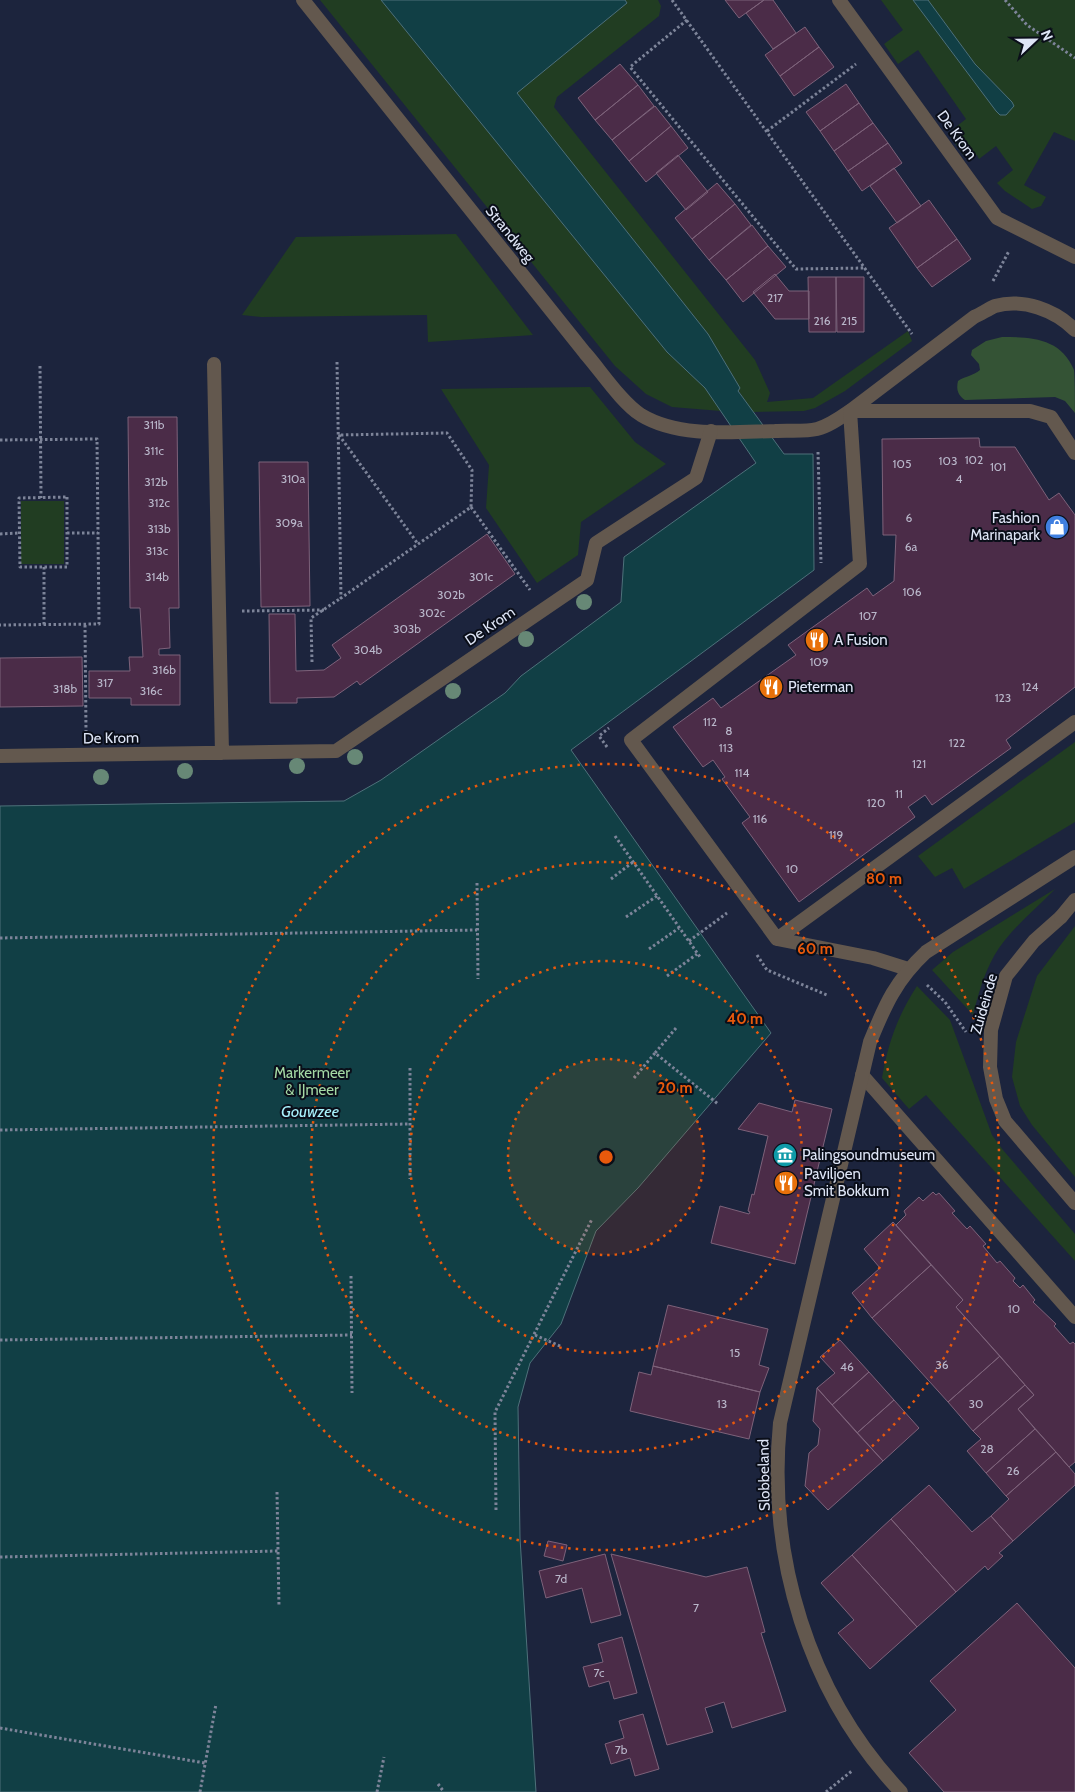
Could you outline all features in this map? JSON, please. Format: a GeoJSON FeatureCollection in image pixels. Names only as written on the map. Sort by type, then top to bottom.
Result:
{"type":"FeatureCollection","features":[{"type":"Feature","properties":{"kind":"street","name":"Strandweg"},"geometry":{"type":"LineString","coordinates":[[303,0],[585,353],[640,414],[655,422],[677,428],[710,431],[817,429]]}},
{"type":"Feature","properties":{"kind":"street","name":"De Krom"},"geometry":{"type":"LineString","coordinates":[[840,0],[997,218],[1022,228],[1075,257]]}},
{"type":"Feature","properties":{"kind":"street"},"geometry":{"type":"LineString","coordinates":[[817,429],[834,422],[974,317],[996,306],[1020,304],[1043,309],[1068,323],[1075,330]]}},
{"type":"Feature","properties":{"kind":"street"},"geometry":{"type":"LineString","coordinates":[[214,364],[222,753]]}},
{"type":"Feature","properties":{"kind":"street"},"geometry":{"type":"LineString","coordinates":[[850,411],[1036,412],[1051,417],[1075,453]]}},
{"type":"Feature","properties":{"kind":"street"},"geometry":{"type":"LineString","coordinates":[[850,411],[860,564],[631,740],[777,939],[873,958],[908,969]]}},
{"type":"Feature","properties":{"kind":"street","name":"De Krom"},"geometry":{"type":"LineString","coordinates":[[0,756],[336,751],[587,580],[596,543],[696,478],[710,431]]}},
{"type":"Feature","properties":{"kind":"street"},"geometry":{"type":"LineString","coordinates":[[777,939],[1075,722]]}},
{"type":"Feature","properties":{"kind":"street","name":"Slobbeland"},"geometry":{"type":"LineString","coordinates":[[900,1792],[844,1720],[821,1678],[802,1625],[787,1572],[779,1501],[777,1450],[780,1423],[870,1042],[886,1001],[908,969],[939,942],[1075,857]]}},
{"type":"Feature","properties":{"kind":"street","name":"Zuideinde"},"geometry":{"type":"LineString","coordinates":[[1075,900],[1061,917],[1034,942],[1006,976],[991,1030],[990,1067],[996,1099],[1005,1121],[1075,1203]]}},
{"type":"Feature","properties":{"kind":"street"},"geometry":{"type":"LineString","coordinates":[[862,1075],[1075,1317]]}},
{"type":"Feature","properties":{"kind":"path"},"geometry":{"type":"LineString","coordinates":[[672,0],[925,353]]}},
{"type":"Feature","properties":{"kind":"path"},"geometry":{"type":"LineString","coordinates":[[1005,0],[1027,24],[1075,58]]}},
{"type":"Feature","properties":{"kind":"path"},"geometry":{"type":"LineString","coordinates":[[687,20],[630,67],[796,269],[865,268]]}},
{"type":"Feature","properties":{"kind":"path"},"geometry":{"type":"LineString","coordinates":[[767,131],[876,50]]}},
{"type":"Feature","properties":{"kind":"path"},"geometry":{"type":"LineString","coordinates":[[974,317],[1022,228]]}},
{"type":"Feature","properties":{"kind":"path"},"geometry":{"type":"LineString","coordinates":[[337,362],[341,598]]}},
{"type":"Feature","properties":{"kind":"path"},"geometry":{"type":"LineString","coordinates":[[40,366],[42,498]]}},
{"type":"Feature","properties":{"kind":"path"},"geometry":{"type":"LineString","coordinates":[[817,429],[821,566]]}},
{"type":"Feature","properties":{"kind":"path"},"geometry":{"type":"LineString","coordinates":[[338,435],[446,433],[472,470],[471,507],[544,609]]}},
{"type":"Feature","properties":{"kind":"path"},"geometry":{"type":"LineString","coordinates":[[338,435],[418,544]]}},
{"type":"Feature","properties":{"kind":"path"},"geometry":{"type":"LineString","coordinates":[[0,440],[97,438],[99,624],[0,625]]}},
{"type":"Feature","properties":{"kind":"path"},"geometry":{"type":"LineString","coordinates":[[67,497],[67,567],[20,567],[19,498],[42,498],[67,497]]}},
{"type":"Feature","properties":{"kind":"path"},"geometry":{"type":"LineString","coordinates":[[312,662],[311,618],[471,507]]}},
{"type":"Feature","properties":{"kind":"path"},"geometry":{"type":"LineString","coordinates":[[0,534],[19,533]]}},
{"type":"Feature","properties":{"kind":"path"},"geometry":{"type":"LineString","coordinates":[[67,533],[98,533]]}},
{"type":"Feature","properties":{"kind":"path"},"geometry":{"type":"LineString","coordinates":[[44,567],[44,625]]}},
{"type":"Feature","properties":{"kind":"path"},"geometry":{"type":"LineString","coordinates":[[219,611],[324,610]]}},
{"type":"Feature","properties":{"kind":"path"},"geometry":{"type":"LineString","coordinates":[[85,625],[86,755]]}},
{"type":"Feature","properties":{"kind":"path"},"geometry":{"type":"LineString","coordinates":[[610,751],[599,736],[614,725]]}},
{"type":"Feature","properties":{"kind":"path"},"geometry":{"type":"LineString","coordinates":[[615,836],[699,956],[666,976]]}},
{"type":"Feature","properties":{"kind":"path"},"geometry":{"type":"LineString","coordinates":[[611,879],[633,862]]}},
{"type":"Feature","properties":{"kind":"path"},"geometry":{"type":"LineString","coordinates":[[477,883],[478,979]]}},
{"type":"Feature","properties":{"kind":"path"},"geometry":{"type":"LineString","coordinates":[[626,917],[657,896]]}},
{"type":"Feature","properties":{"kind":"path"},"geometry":{"type":"LineString","coordinates":[[721,906],[732,921]]}},
{"type":"Feature","properties":{"kind":"path"},"geometry":{"type":"LineString","coordinates":[[688,941],[727,913]]}},
{"type":"Feature","properties":{"kind":"path"},"geometry":{"type":"LineString","coordinates":[[649,949],[679,928]]}},
{"type":"Feature","properties":{"kind":"path"},"geometry":{"type":"LineString","coordinates":[[0,938],[477,930]]}},
{"type":"Feature","properties":{"kind":"path"},"geometry":{"type":"LineString","coordinates":[[756,954],[767,970],[827,995]]}},
{"type":"Feature","properties":{"kind":"path"},"geometry":{"type":"LineString","coordinates":[[934,990],[945,1002]]}},
{"type":"Feature","properties":{"kind":"path"},"geometry":{"type":"LineString","coordinates":[[634,1078],[676,1028]]}},
{"type":"Feature","properties":{"kind":"path"},"geometry":{"type":"LineString","coordinates":[[655,1053],[718,1104]]}},
{"type":"Feature","properties":{"kind":"path"},"geometry":{"type":"LineString","coordinates":[[410,1068],[410,1179]]}},
{"type":"Feature","properties":{"kind":"path"},"geometry":{"type":"LineString","coordinates":[[0,1130],[410,1124]]}},
{"type":"Feature","properties":{"kind":"path"},"geometry":{"type":"LineString","coordinates":[[496,1510],[495,1412],[592,1219]]}},
{"type":"Feature","properties":{"kind":"path"},"geometry":{"type":"LineString","coordinates":[[351,1276],[352,1392]]}},
{"type":"Feature","properties":{"kind":"path"},"geometry":{"type":"LineString","coordinates":[[0,1340],[352,1335]]}},
{"type":"Feature","properties":{"kind":"path"},"geometry":{"type":"LineString","coordinates":[[535,1335],[562,1347]]}},
{"type":"Feature","properties":{"kind":"path"},"geometry":{"type":"LineString","coordinates":[[277,1492],[279,1607]]}},
{"type":"Feature","properties":{"kind":"path"},"geometry":{"type":"LineString","coordinates":[[0,1557],[278,1552]]}},
{"type":"Feature","properties":{"kind":"path"},"geometry":{"type":"LineString","coordinates":[[200,1792],[216,1704]]}},
{"type":"Feature","properties":{"kind":"path"},"geometry":{"type":"LineString","coordinates":[[0,1728],[205,1763]]}},
{"type":"Feature","properties":{"kind":"path"},"geometry":{"type":"LineString","coordinates":[[826,1792],[870,1755]]}},
{"type":"Feature","properties":{"kind":"path"},"geometry":{"type":"LineString","coordinates":[[377,1792],[384,1757]]}},
{"type":"Feature","properties":{"kind":"path"},"geometry":{"type":"LineString","coordinates":[[438,1784],[444,1792]]}},
{"type":"Feature","properties":{"kind":"shaded area"},"geometry":{"type":"Polygon","coordinates":[[[320,0],[381,0],[667,352],[705,388],[721,411],[672,407],[646,394],[615,366],[320,0]]]}},
{"type":"Feature","properties":{"kind":"shaded area"},"geometry":{"type":"Polygon","coordinates":[[[625,0],[658,0],[661,6],[659,16],[557,97],[554,107],[755,360],[770,393],[767,402],[813,398],[908,331],[912,341],[845,391],[815,408],[804,411],[753,412],[738,390],[740,388],[708,334],[517,93],[627,3],[625,0]]]}},
{"type":"Feature","properties":{"kind":"shaded area"},"geometry":{"type":"Polygon","coordinates":[[[881,0],[913,0],[996,111],[1012,102],[975,64],[928,0],[1075,0],[1075,141],[1054,132],[1024,185],[1046,197],[1041,206],[1032,209],[1005,191],[997,183],[1013,170],[996,146],[979,159],[977,155],[963,155],[948,133],[966,119],[918,50],[898,64],[884,44],[903,30],[881,0]]]}},
{"type":"Feature","properties":{"kind":"shaded area"},"geometry":{"type":"Polygon","coordinates":[[[456,234],[533,335],[428,342],[427,315],[261,317],[242,315],[296,237],[456,234]]]}},
{"type":"Feature","properties":{"kind":"shaded area"},"geometry":{"type":"Polygon","coordinates":[[[1002,337],[1034,339],[1053,345],[1061,351],[1074,370],[1075,413],[1065,401],[1055,397],[965,400],[961,396],[957,390],[958,381],[980,370],[979,364],[971,355],[972,350],[986,341],[1002,337]]]}},
{"type":"Feature","properties":{"kind":"shaded area"},"geometry":{"type":"Polygon","coordinates":[[[590,387],[635,442],[666,464],[581,522],[578,555],[537,583],[486,508],[489,465],[441,389],[590,387]]]}},
{"type":"Feature","properties":{"kind":"shaded area"},"geometry":{"type":"Polygon","coordinates":[[[21,501],[64,501],[64,564],[21,564],[21,501]]]}},
{"type":"Feature","properties":{"kind":"shaded area"},"geometry":{"type":"Polygon","coordinates":[[[1075,742],[1075,822],[964,889],[952,868],[935,877],[918,856],[1075,742]]]}},
{"type":"Feature","properties":{"kind":"shaded area"},"geometry":{"type":"Polygon","coordinates":[[[1055,889],[1015,929],[994,956],[984,977],[973,1015],[932,970],[953,952],[1055,889]]]}},
{"type":"Feature","properties":{"kind":"shaded area"},"geometry":{"type":"Polygon","coordinates":[[[1075,926],[1075,1177],[1032,1125],[1020,1106],[1012,1077],[1016,1042],[1037,976],[1075,926]]]}},
{"type":"Feature","properties":{"kind":"shaded area"},"geometry":{"type":"Polygon","coordinates":[[[917,986],[950,1020],[992,1135],[1075,1234],[1075,1261],[926,1095],[909,1109],[882,1078],[887,1053],[895,1030],[904,1008],[917,986]]]}},
{"type":"Feature","properties":{"kind":"water","name":"Gouwzee"},"geometry":{"type":"Polygon","coordinates":[[[381,0],[625,0],[627,3],[517,93],[708,334],[740,388],[738,391],[784,454],[813,454],[814,570],[571,750],[771,1033],[638,1188],[596,1231],[561,1324],[530,1363],[518,1407],[520,1538],[536,1792],[0,1792],[0,806],[344,801],[381,780],[505,693],[521,676],[621,602],[624,557],[756,463],[705,388],[667,352],[381,0]]]}},
{"type":"Feature","properties":{"kind":"water"},"geometry":{"type":"Polygon","coordinates":[[[913,0],[928,0],[975,64],[1012,102],[1014,106],[1006,115],[1000,115],[996,111],[913,0]]]}},
{"type":"Feature","properties":{"kind":"building"},"geometry":{"type":"Polygon","coordinates":[[[725,0],[764,0],[739,18],[725,0]]]}},
{"type":"Feature","properties":{"kind":"building"},"geometry":{"type":"Polygon","coordinates":[[[764,0],[773,0],[796,33],[773,49],[746,13],[764,0]]]}},
{"type":"Feature","properties":{"kind":"building"},"geometry":{"type":"Polygon","coordinates":[[[805,27],[819,47],[780,76],[765,55],[805,27]]]}},
{"type":"Feature","properties":{"kind":"building"},"geometry":{"type":"Polygon","coordinates":[[[819,47],[834,67],[794,96],[780,76],[819,47]]]}},
{"type":"Feature","properties":{"kind":"building"},"geometry":{"type":"Polygon","coordinates":[[[620,64],[638,85],[595,120],[578,98],[620,64]]]}},
{"type":"Feature","properties":{"kind":"building"},"geometry":{"type":"Polygon","coordinates":[[[846,84],[859,103],[820,131],[806,112],[846,84]]]}},
{"type":"Feature","properties":{"kind":"building"},"geometry":{"type":"Polygon","coordinates":[[[638,85],[654,106],[612,140],[595,120],[638,85]]]}},
{"type":"Feature","properties":{"kind":"building"},"geometry":{"type":"Polygon","coordinates":[[[859,103],[873,123],[834,151],[820,131],[859,103]]]}},
{"type":"Feature","properties":{"kind":"building"},"geometry":{"type":"Polygon","coordinates":[[[655,106],[671,126],[629,161],[612,140],[655,106]]]}},
{"type":"Feature","properties":{"kind":"building"},"geometry":{"type":"Polygon","coordinates":[[[873,123],[888,143],[848,171],[834,151],[873,123]]]}},
{"type":"Feature","properties":{"kind":"building"},"geometry":{"type":"Polygon","coordinates":[[[671,126],[688,148],[646,182],[629,161],[671,126]]]}},
{"type":"Feature","properties":{"kind":"building"},"geometry":{"type":"Polygon","coordinates":[[[888,143],[902,163],[862,191],[848,171],[888,143]]]}},
{"type":"Feature","properties":{"kind":"building"},"geometry":{"type":"Polygon","coordinates":[[[678,155],[708,192],[686,210],[656,173],[678,155]]]}},
{"type":"Feature","properties":{"kind":"building"},"geometry":{"type":"Polygon","coordinates":[[[894,168],[921,206],[897,223],[870,186],[894,168]]]}},
{"type":"Feature","properties":{"kind":"building"},"geometry":{"type":"Polygon","coordinates":[[[717,183],[735,204],[692,239],[675,218],[717,183]]]}},
{"type":"Feature","properties":{"kind":"building"},"geometry":{"type":"Polygon","coordinates":[[[929,200],[957,239],[917,268],[889,228],[929,200]]]}},
{"type":"Feature","properties":{"kind":"building"},"geometry":{"type":"Polygon","coordinates":[[[735,204],[751,225],[709,260],[692,239],[735,204]]]}},
{"type":"Feature","properties":{"kind":"building"},"geometry":{"type":"Polygon","coordinates":[[[752,225],[768,246],[726,280],[709,260],[752,225]]]}},
{"type":"Feature","properties":{"kind":"building"},"geometry":{"type":"Polygon","coordinates":[[[957,239],[971,259],[932,287],[917,268],[957,239]]]}},
{"type":"Feature","properties":{"kind":"building"},"geometry":{"type":"Polygon","coordinates":[[[768,246],[786,267],[743,302],[726,280],[768,246]]]}},
{"type":"Feature","properties":{"kind":"building"},"geometry":{"type":"Polygon","coordinates":[[[775,274],[789,291],[809,291],[809,319],[775,319],[753,292],[775,274]]]}},
{"type":"Feature","properties":{"kind":"building"},"geometry":{"type":"Polygon","coordinates":[[[808,277],[836,277],[836,332],[809,332],[808,277]]]}},
{"type":"Feature","properties":{"kind":"building"},"geometry":{"type":"Polygon","coordinates":[[[836,277],[864,277],[864,332],[837,332],[836,277]]]}},
{"type":"Feature","properties":{"kind":"building"},"geometry":{"type":"Polygon","coordinates":[[[128,417],[177,417],[179,608],[169,608],[170,648],[159,649],[159,655],[180,655],[180,705],[131,705],[131,698],[89,698],[89,671],[130,671],[129,657],[143,657],[140,608],[130,608],[128,417]]]}},
{"type":"Feature","properties":{"kind":"building"},"geometry":{"type":"Polygon","coordinates":[[[979,438],[980,447],[1015,447],[1049,500],[1059,493],[1075,515],[1075,687],[1006,740],[1011,748],[932,805],[925,795],[908,807],[915,817],[799,902],[742,823],[750,817],[722,779],[725,777],[713,760],[703,767],[673,727],[713,698],[721,708],[796,655],[788,645],[867,588],[873,596],[894,581],[896,535],[883,535],[882,439],[979,438]]]}},
{"type":"Feature","properties":{"kind":"building"},"geometry":{"type":"Polygon","coordinates":[[[259,462],[308,462],[310,606],[261,607],[259,462]]]}},
{"type":"Feature","properties":{"kind":"building"},"geometry":{"type":"Polygon","coordinates":[[[487,534],[515,574],[360,685],[357,681],[334,697],[297,698],[297,703],[270,703],[269,614],[295,614],[296,671],[324,670],[341,658],[332,645],[487,534]]]}},
{"type":"Feature","properties":{"kind":"building"},"geometry":{"type":"Polygon","coordinates":[[[82,657],[83,706],[0,707],[0,658],[82,657]]]}},
{"type":"Feature","properties":{"kind":"building"},"geometry":{"type":"Polygon","coordinates":[[[795,1100],[832,1109],[795,1264],[711,1243],[720,1206],[749,1214],[752,1194],[754,1195],[768,1136],[738,1129],[759,1103],[792,1112],[795,1100]]]}},
{"type":"Feature","properties":{"kind":"building"},"geometry":{"type":"Polygon","coordinates":[[[933,1192],[936,1195],[939,1193],[955,1211],[952,1213],[967,1229],[970,1226],[986,1244],[983,1246],[997,1263],[1000,1261],[1015,1278],[1013,1281],[1020,1288],[1023,1285],[1035,1300],[1033,1302],[1056,1324],[1054,1326],[1070,1344],[1073,1342],[1075,1344],[1075,1462],[1069,1467],[1018,1409],[1034,1395],[956,1307],[963,1300],[896,1225],[906,1215],[904,1211],[919,1197],[923,1201],[933,1192]]]}},
{"type":"Feature","properties":{"kind":"building"},"geometry":{"type":"Polygon","coordinates":[[[893,1222],[931,1265],[872,1318],[852,1293],[880,1268],[864,1249],[893,1222]]]}},
{"type":"Feature","properties":{"kind":"building"},"geometry":{"type":"Polygon","coordinates":[[[931,1265],[963,1300],[956,1307],[1000,1356],[948,1402],[872,1318],[931,1265]]]}},
{"type":"Feature","properties":{"kind":"building"},"geometry":{"type":"Polygon","coordinates":[[[668,1305],[768,1329],[759,1365],[769,1368],[760,1392],[653,1366],[668,1305]]]}},
{"type":"Feature","properties":{"kind":"building"},"geometry":{"type":"Polygon","coordinates":[[[840,1340],[869,1372],[832,1405],[817,1388],[835,1373],[820,1357],[840,1340]]]}},
{"type":"Feature","properties":{"kind":"building"},"geometry":{"type":"Polygon","coordinates":[[[1000,1356],[1025,1385],[973,1431],[948,1402],[1000,1356]]]}},
{"type":"Feature","properties":{"kind":"building"},"geometry":{"type":"Polygon","coordinates":[[[653,1366],[760,1392],[749,1439],[630,1411],[639,1372],[651,1375],[653,1366]]]}},
{"type":"Feature","properties":{"kind":"building"},"geometry":{"type":"Polygon","coordinates":[[[869,1372],[894,1400],[857,1433],[832,1405],[869,1372]]]}},
{"type":"Feature","properties":{"kind":"building"},"geometry":{"type":"Polygon","coordinates":[[[1025,1385],[1034,1395],[1018,1409],[1035,1429],[986,1473],[967,1451],[981,1439],[973,1431],[1025,1385]]]}},
{"type":"Feature","properties":{"kind":"building"},"geometry":{"type":"Polygon","coordinates":[[[817,1388],[883,1461],[828,1510],[805,1486],[809,1453],[818,1445],[820,1429],[813,1421],[817,1388]]]}},
{"type":"Feature","properties":{"kind":"building"},"geometry":{"type":"Polygon","coordinates":[[[894,1400],[919,1428],[883,1461],[857,1433],[894,1400]]]}},
{"type":"Feature","properties":{"kind":"building"},"geometry":{"type":"Polygon","coordinates":[[[1035,1429],[1056,1452],[1006,1496],[986,1473],[1035,1429]]]}},
{"type":"Feature","properties":{"kind":"building"},"geometry":{"type":"Polygon","coordinates":[[[1056,1452],[1075,1474],[1075,1485],[1013,1541],[991,1516],[1009,1499],[1006,1496],[1056,1452]]]}},
{"type":"Feature","properties":{"kind":"building"},"geometry":{"type":"Polygon","coordinates":[[[929,1485],[972,1532],[991,1516],[1013,1541],[999,1553],[1003,1556],[988,1570],[985,1566],[956,1592],[891,1519],[929,1485]]]}},
{"type":"Feature","properties":{"kind":"building"},"geometry":{"type":"Polygon","coordinates":[[[891,1519],[956,1592],[917,1627],[852,1555],[891,1519]]]}},
{"type":"Feature","properties":{"kind":"building"},"geometry":{"type":"Polygon","coordinates":[[[548,1541],[567,1545],[563,1561],[544,1556],[548,1541]]]}},
{"type":"Feature","properties":{"kind":"building"},"geometry":{"type":"Polygon","coordinates":[[[605,1554],[621,1615],[591,1623],[582,1588],[546,1598],[539,1571],[605,1554]]]}},
{"type":"Feature","properties":{"kind":"building"},"geometry":{"type":"Polygon","coordinates":[[[611,1554],[706,1577],[747,1567],[765,1632],[761,1633],[786,1711],[732,1728],[724,1702],[705,1708],[713,1732],[667,1745],[611,1554]]]}},
{"type":"Feature","properties":{"kind":"building"},"geometry":{"type":"Polygon","coordinates":[[[852,1555],[917,1627],[870,1669],[838,1633],[854,1620],[821,1583],[852,1555]]]}},
{"type":"Feature","properties":{"kind":"building"},"geometry":{"type":"Polygon","coordinates":[[[1017,1603],[1075,1668],[1075,1792],[944,1792],[909,1753],[956,1710],[930,1681],[1017,1603]]]}},
{"type":"Feature","properties":{"kind":"building"},"geometry":{"type":"Polygon","coordinates":[[[622,1637],[637,1693],[614,1699],[609,1681],[589,1687],[583,1667],[603,1662],[598,1644],[622,1637]]]}},
{"type":"Feature","properties":{"kind":"building"},"geometry":{"type":"Polygon","coordinates":[[[643,1714],[659,1769],[635,1776],[630,1758],[611,1764],[605,1744],[624,1738],[619,1721],[643,1714]]]}},
{"type":"Feature","properties":{"kind":"place","name":"Fashion Marinapark"},"geometry":{"type":"Point","coordinates":[1057,527]}},
{"type":"Feature","properties":{"kind":"place","name":"A Fusion"},"geometry":{"type":"Point","coordinates":[817,640]}},
{"type":"Feature","properties":{"kind":"place","name":"Pieterman"},"geometry":{"type":"Point","coordinates":[771,687]}},
{"type":"Feature","properties":{"kind":"place","name":"Palingsoundmuseum"},"geometry":{"type":"Point","coordinates":[785,1155]}},
{"type":"Feature","properties":{"kind":"place","name":"Paviljoen Smit Bokkum"},"geometry":{"type":"Point","coordinates":[786,1183]}},
{"type":"Feature","properties":{"kind":"park label","name":"Markermeer & IJmeer"},"geometry":{"type":"Point","coordinates":[312,1082]}}]}
